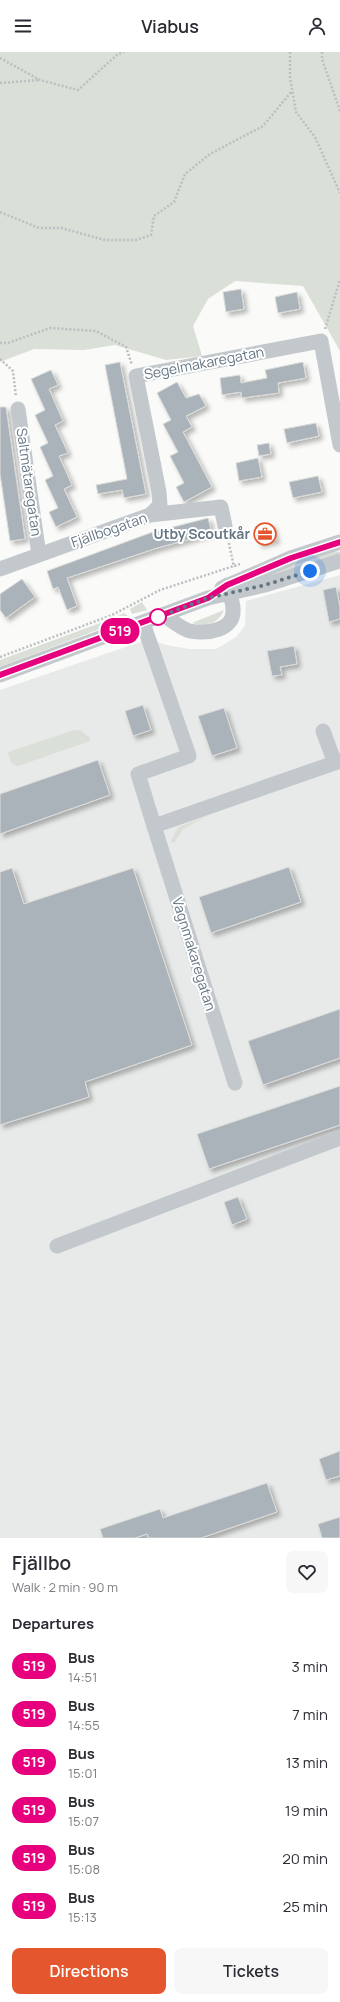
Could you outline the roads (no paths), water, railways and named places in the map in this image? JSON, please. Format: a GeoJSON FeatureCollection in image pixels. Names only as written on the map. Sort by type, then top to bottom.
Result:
{"type":"FeatureCollection","features":[{"type":"Feature","properties":{"kind":"street","name":"Segelmakaregatan"},"geometry":{"type":"LineString","coordinates":[[150,516],[160,505],[159,492],[136,376],[321,341],[340,445]]}},
{"type":"Feature","properties":{"kind":"street","name":"Saltmätaregatan"},"geometry":{"type":"LineString","coordinates":[[18,409],[39,555]]}},
{"type":"Feature","properties":{"kind":"street","name":"Fjällbogatan"},"geometry":{"type":"LineString","coordinates":[[0,569],[150,516],[221,507],[225,526]]}},
{"type":"Feature","properties":{"kind":"street"},"geometry":{"type":"LineString","coordinates":[[0,675],[208,598],[291,558],[340,542]]}},
{"type":"Feature","properties":{"kind":"street"},"geometry":{"type":"LineString","coordinates":[[228,589],[265,585],[340,561]]}},
{"type":"Feature","properties":{"kind":"street"},"geometry":{"type":"LineString","coordinates":[[164,615],[189,630],[215,631],[229,623],[233,617],[233,609],[228,589]]}},
{"type":"Feature","properties":{"kind":"street","name":"Vagnmakaregatan"},"geometry":{"type":"LineString","coordinates":[[142,623],[189,756],[138,774],[235,1083]]}},
{"type":"Feature","properties":{"kind":"street"},"geometry":{"type":"LineString","coordinates":[[154,826],[338,762],[324,731]]}},
{"type":"Feature","properties":{"kind":"street"},"geometry":{"type":"LineString","coordinates":[[57,1246],[340,1138]]}},
{"type":"Feature","properties":{"kind":"place","name":"Utby Scoutkår"},"geometry":{"type":"Point","coordinates":[265,534]}}]}
